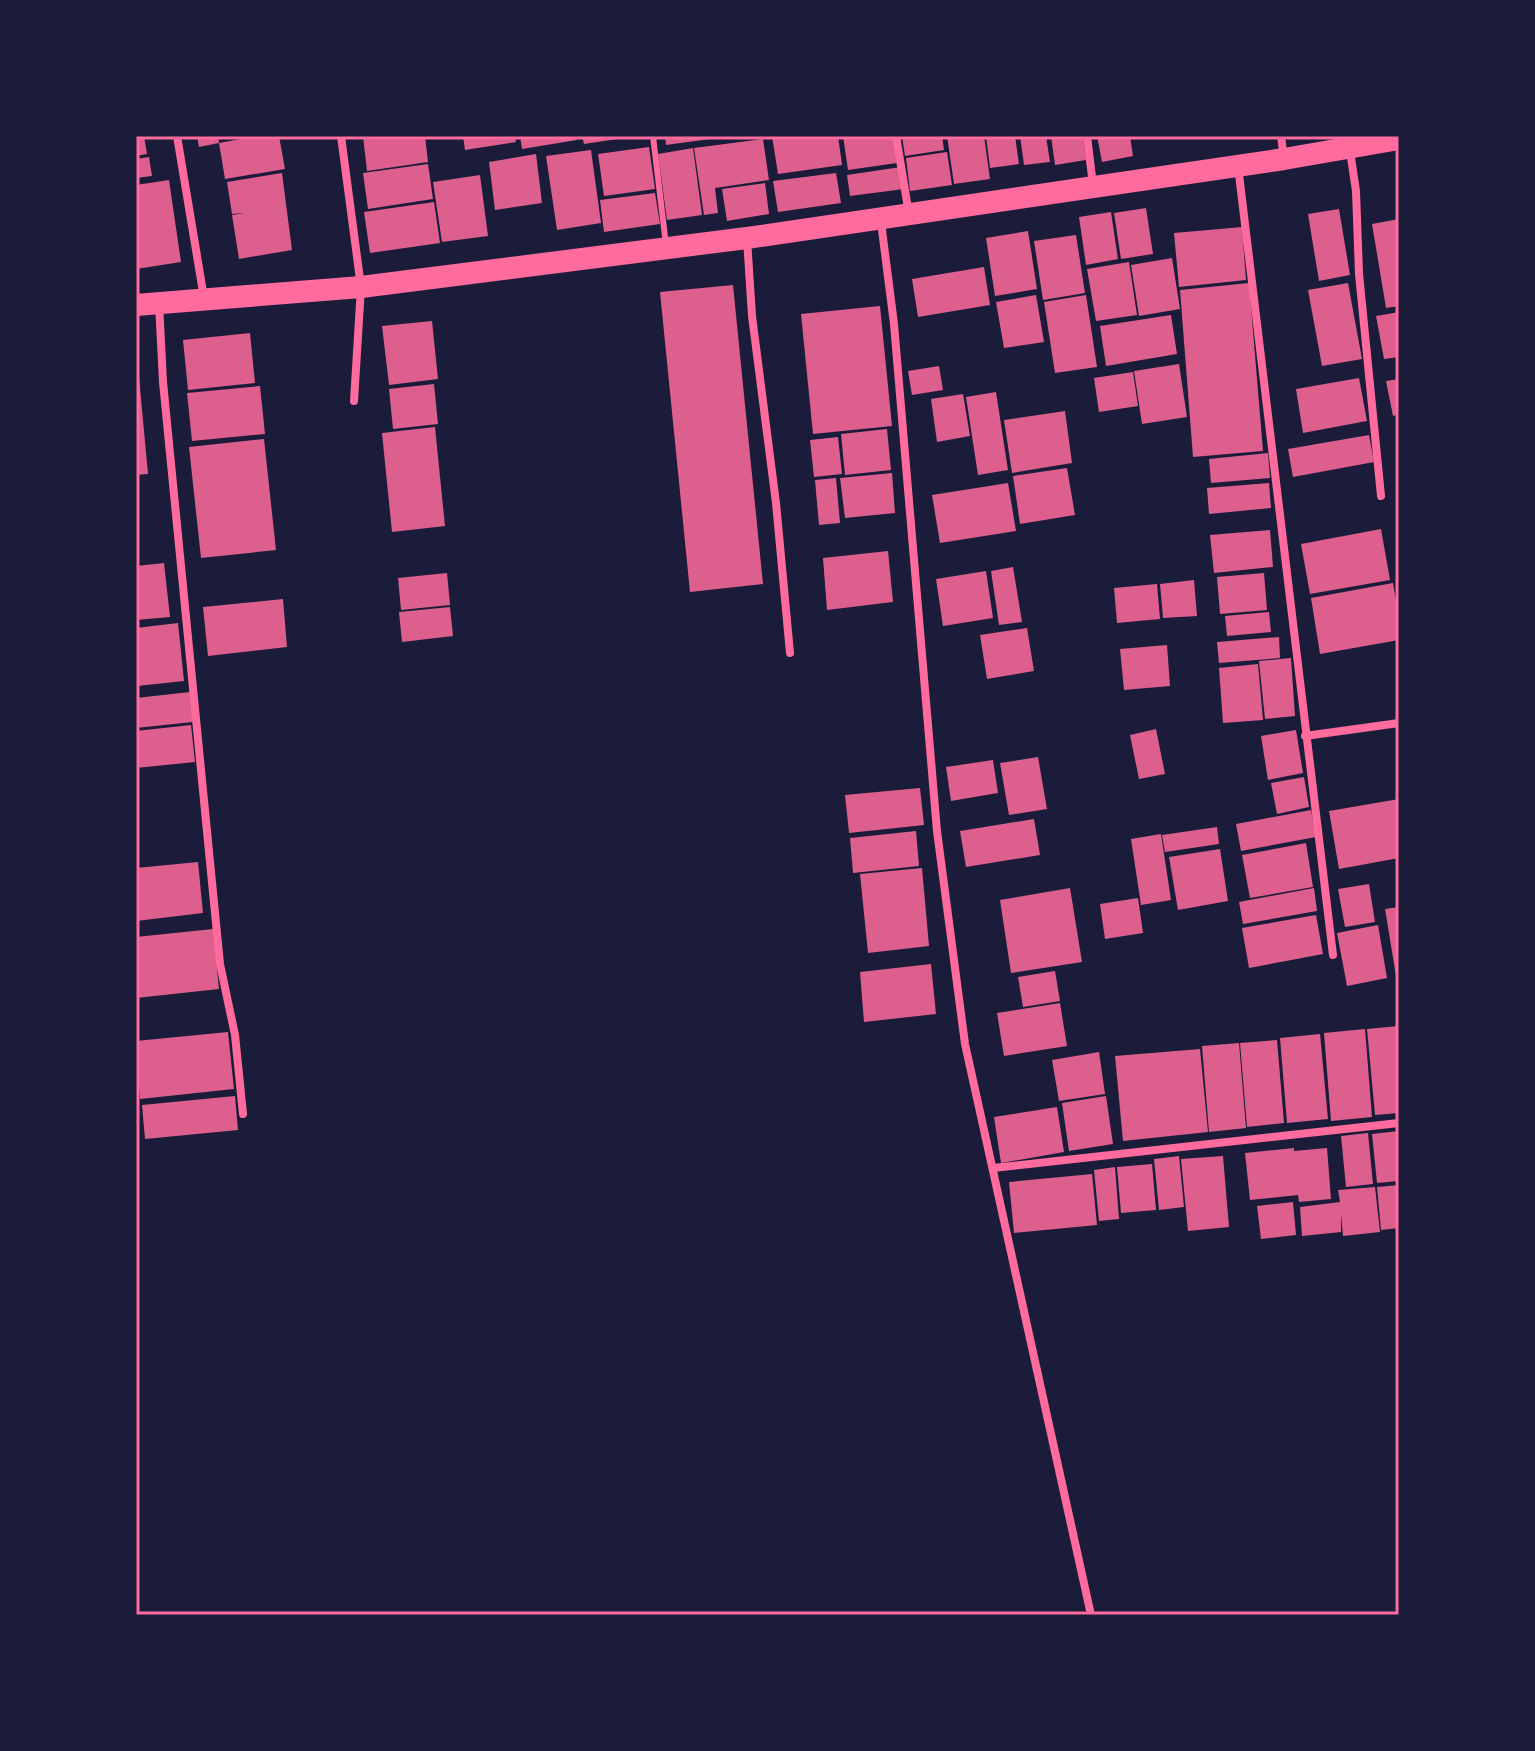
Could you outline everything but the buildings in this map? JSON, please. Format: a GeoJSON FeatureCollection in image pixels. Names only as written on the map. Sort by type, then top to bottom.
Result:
{"type":"FeatureCollection","features":[{"type":"Feature","properties":{"kind":"highway"},"geometry":{"type":"LineString","coordinates":[[136,305],[361,287],[747,238],[1350,149],[1399,139]]}},
{"type":"Feature","properties":{"kind":"street"},"geometry":{"type":"LineString","coordinates":[[177,136],[204,299]]}},
{"type":"Feature","properties":{"kind":"street"},"geometry":{"type":"LineString","coordinates":[[341,136],[361,287],[354,401]]}},
{"type":"Feature","properties":{"kind":"street"},"geometry":{"type":"LineString","coordinates":[[896,136],[909,214]]}},
{"type":"Feature","properties":{"kind":"street"},"geometry":{"type":"LineString","coordinates":[[1087,136],[1094,185]]}},
{"type":"Feature","properties":{"kind":"street"},"geometry":{"type":"LineString","coordinates":[[1281,136],[1284,159]]}},
{"type":"Feature","properties":{"kind":"street"},"geometry":{"type":"LineString","coordinates":[[1350,149],[1381,496]]}},
{"type":"Feature","properties":{"kind":"street"},"geometry":{"type":"LineString","coordinates":[[1238,165],[1333,955]]}},
{"type":"Feature","properties":{"kind":"street"},"geometry":{"type":"LineString","coordinates":[[881,220],[894,324],[937,831],[965,1044],[1091,1615]]}},
{"type":"Feature","properties":{"kind":"street"},"geometry":{"type":"LineString","coordinates":[[747,238],[752,316],[776,503],[790,653]]}},
{"type":"Feature","properties":{"kind":"street"},"geometry":{"type":"LineString","coordinates":[[159,303],[163,382],[220,964],[235,1035],[243,1114]]}},
{"type":"Feature","properties":{"kind":"street"},"geometry":{"type":"LineString","coordinates":[[1305,736],[1399,723]]}},
{"type":"Feature","properties":{"kind":"street"},"geometry":{"type":"LineString","coordinates":[[993,1168],[1399,1123]]}},
{"type":"Feature","properties":{"kind":"lane"},"geometry":{"type":"LineString","coordinates":[[653,136],[667,248]]}}]}
